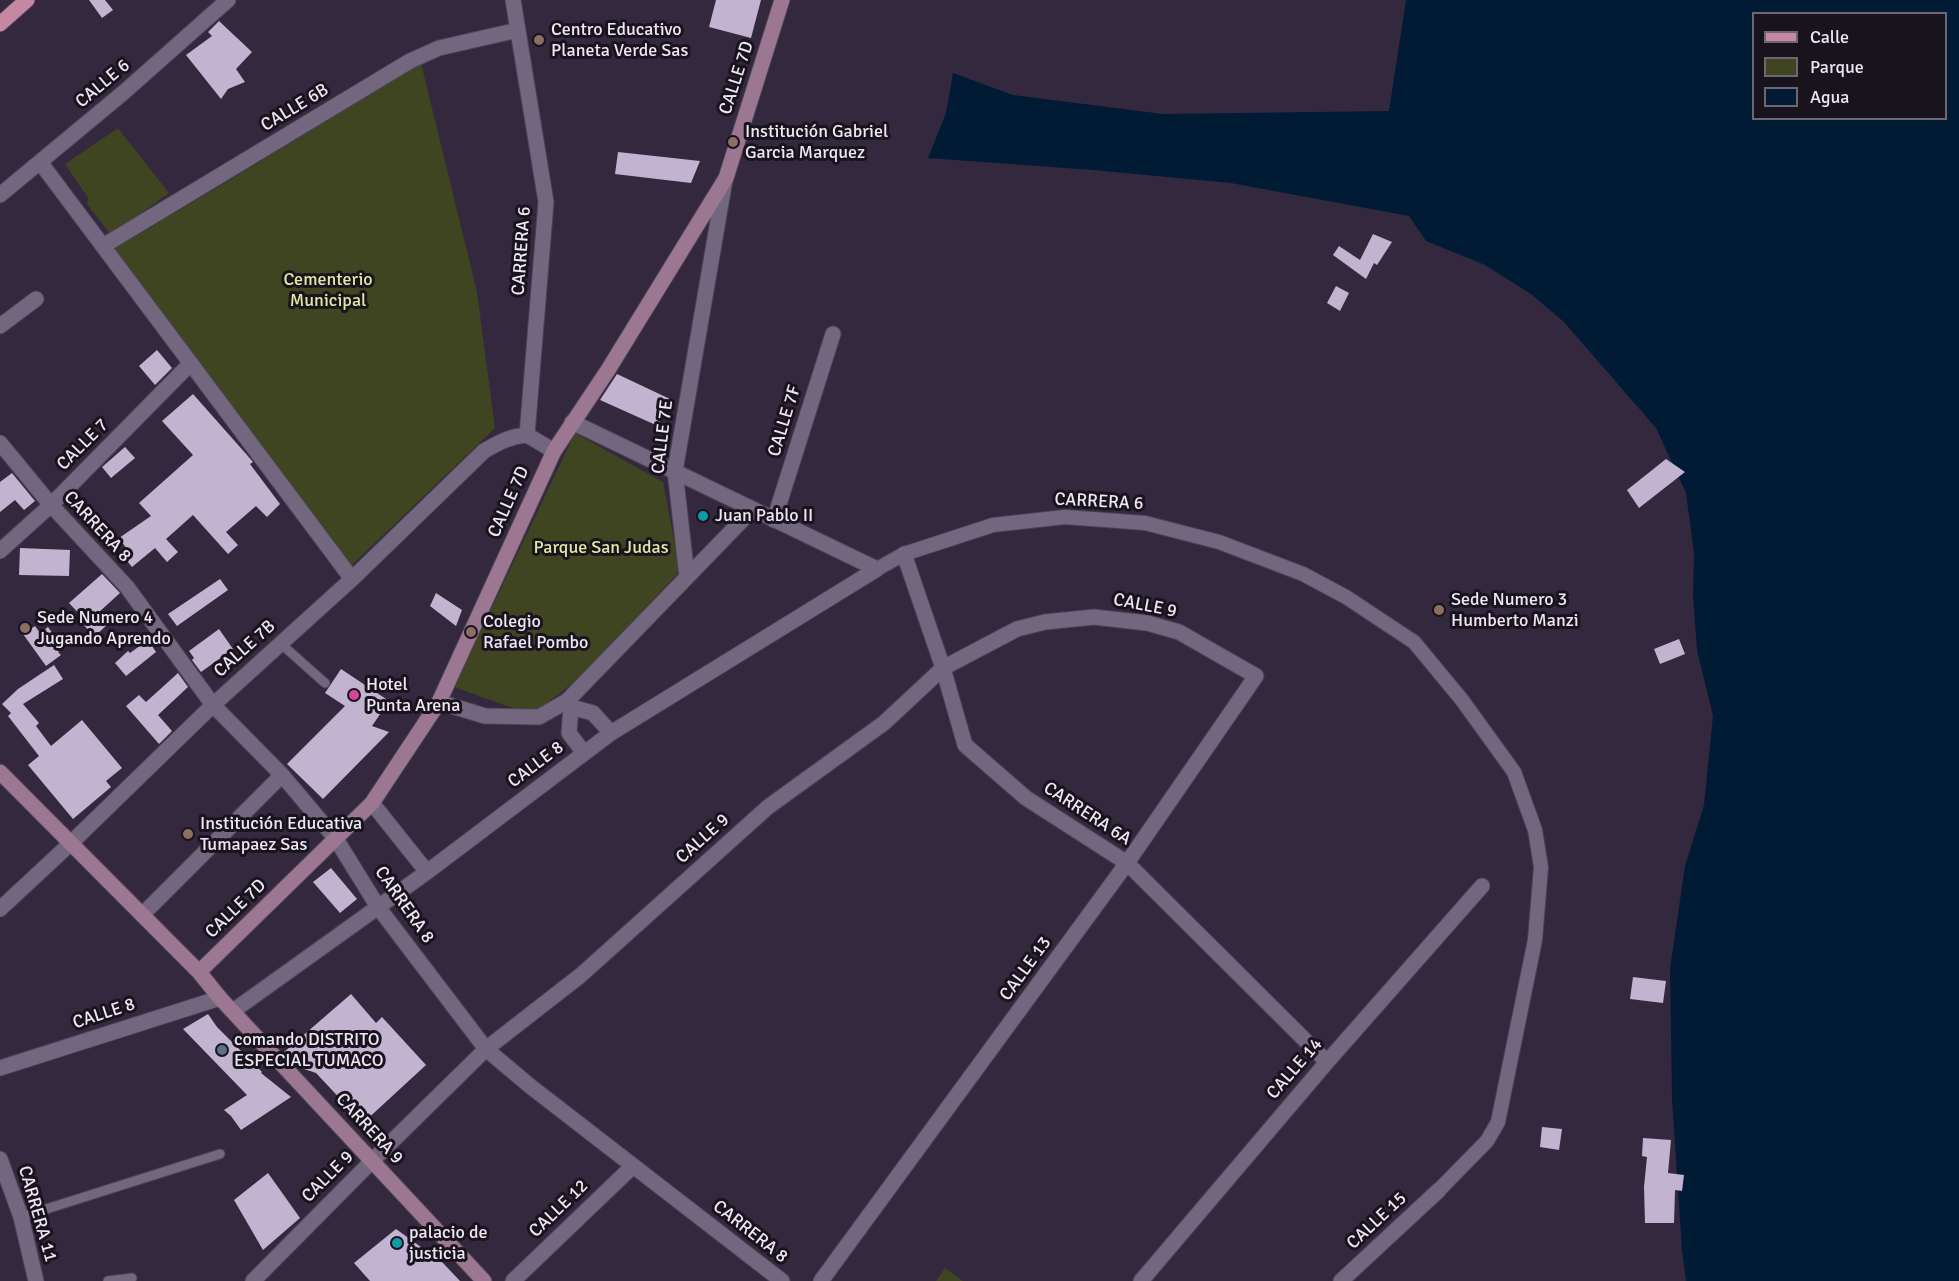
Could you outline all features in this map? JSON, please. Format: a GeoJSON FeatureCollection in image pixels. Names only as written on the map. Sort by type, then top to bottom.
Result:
{"type":"FeatureCollection","features":[{"type":"Feature","properties":{"kind":"main road"},"geometry":{"type":"LineString","coordinates":[[0,24],[27,0]]}},
{"type":"Feature","properties":{"kind":"main road","name":"CALLE 7D"},"geometry":{"type":"LineString","coordinates":[[199,972],[372,803],[440,702],[554,451],[608,370],[726,178],[782,0]]}},
{"type":"Feature","properties":{"kind":"main road","name":"CARRERA 9"},"geometry":{"type":"LineString","coordinates":[[0,772],[199,972],[220,998],[484,1281]]}},
{"type":"Feature","properties":{"kind":"street","name":"CALLE 6"},"geometry":{"type":"LineString","coordinates":[[0,195],[123,93],[228,0]]}},
{"type":"Feature","properties":{"kind":"street","name":"CARRERA 6"},"geometry":{"type":"LineString","coordinates":[[513,0],[546,202],[527,435]]}},
{"type":"Feature","properties":{"kind":"street","name":"CALLE 6B"},"geometry":{"type":"LineString","coordinates":[[103,246],[410,61],[439,48],[518,30]]}},
{"type":"Feature","properties":{"kind":"street"},"geometry":{"type":"LineString","coordinates":[[40,162],[352,579]]}},
{"type":"Feature","properties":{"kind":"street","name":"CALLE 7E"},"geometry":{"type":"LineString","coordinates":[[687,577],[675,471],[726,178]]}},
{"type":"Feature","properties":{"kind":"street"},"geometry":{"type":"LineString","coordinates":[[0,326],[36,299]]}},
{"type":"Feature","properties":{"kind":"street","name":"CALLE 7F"},"geometry":{"type":"LineString","coordinates":[[774,520],[833,334]]}},
{"type":"Feature","properties":{"kind":"street","name":"CALLE 7"},"geometry":{"type":"LineString","coordinates":[[0,551],[51,505],[191,363]]}},
{"type":"Feature","properties":{"kind":"street"},"geometry":{"type":"LineString","coordinates":[[572,422],[877,569]]}},
{"type":"Feature","properties":{"kind":"street","name":"CALLE 7B"},"geometry":{"type":"LineString","coordinates":[[0,909],[213,705],[352,579],[484,451],[516,435],[527,435]]}},
{"type":"Feature","properties":{"kind":"street"},"geometry":{"type":"LineString","coordinates":[[527,435],[554,451]]}},
{"type":"Feature","properties":{"kind":"street","name":"CARRERA 8"},"geometry":{"type":"LineString","coordinates":[[0,443],[51,505],[127,587],[213,705],[282,775],[336,838],[378,908],[486,1049],[530,1086],[782,1281]]}},
{"type":"Feature","properties":{"kind":"street"},"geometry":{"type":"LineString","coordinates":[[440,702],[485,716],[539,717],[569,704],[753,509]]}},
{"type":"Feature","properties":{"kind":"street","name":"CARRERA 6"},"geometry":{"type":"LineString","coordinates":[[877,569],[904,554],[993,525],[1065,517],[1145,523],[1220,542],[1303,574],[1346,597],[1414,642],[1462,700],[1514,772],[1535,830],[1542,867],[1535,940],[1498,1122],[1487,1141],[1439,1190]]}},
{"type":"Feature","properties":{"kind":"street","name":"CARRERA 6A"},"geometry":{"type":"LineString","coordinates":[[904,554],[943,668],[965,745],[1026,798],[1127,863],[1327,1062]]}},
{"type":"Feature","properties":{"kind":"street","name":"CALLE 8"},"geometry":{"type":"LineString","coordinates":[[232,1011],[378,908],[611,733],[877,569]]}},
{"type":"Feature","properties":{"kind":"street","name":"CALLE 9"},"geometry":{"type":"LineString","coordinates":[[253,1281],[486,1049],[581,975],[768,807],[884,723],[943,668],[1017,629],[1045,622],[1095,617],[1147,622],[1179,632],[1256,676]]}},
{"type":"Feature","properties":{"kind":"street","name":"CALLE 13"},"geometry":{"type":"LineString","coordinates":[[821,1281],[1127,863],[1256,676]]}},
{"type":"Feature","properties":{"kind":"street"},"geometry":{"type":"LineString","coordinates":[[569,704],[593,714],[611,733]]}},
{"type":"Feature","properties":{"kind":"street"},"geometry":{"type":"LineString","coordinates":[[569,704],[569,733],[584,753]]}},
{"type":"Feature","properties":{"kind":"street"},"geometry":{"type":"LineString","coordinates":[[142,915],[282,775]]}},
{"type":"Feature","properties":{"kind":"street"},"geometry":{"type":"LineString","coordinates":[[372,803],[427,872]]}},
{"type":"Feature","properties":{"kind":"street","name":"CALLE 14"},"geometry":{"type":"LineString","coordinates":[[1141,1281],[1327,1062],[1482,886]]}},
{"type":"Feature","properties":{"kind":"street","name":"CALLE 8"},"geometry":{"type":"LineString","coordinates":[[0,1068],[220,998]]}},
{"type":"Feature","properties":{"kind":"street","name":"CARRERA 11"},"geometry":{"type":"LineString","coordinates":[[0,1159],[21,1217],[36,1281]]}},
{"type":"Feature","properties":{"kind":"street","name":"CALLE 12"},"geometry":{"type":"LineString","coordinates":[[513,1281],[633,1166]]}},
{"type":"Feature","properties":{"kind":"street","name":"CALLE 15"},"geometry":{"type":"LineString","coordinates":[[1341,1281],[1439,1190]]}},
{"type":"Feature","properties":{"kind":"lane"},"geometry":{"type":"LineString","coordinates":[[280,643],[325,683]]}},
{"type":"Feature","properties":{"kind":"lane"},"geometry":{"type":"LineString","coordinates":[[21,1217],[220,1154]]}},
{"type":"Feature","properties":{"kind":"lane"},"geometry":{"type":"LineString","coordinates":[[108,1281],[132,1278]]}},
{"type":"Feature","properties":{"kind":"green space","name":"Cementerio Municipal"},"geometry":{"type":"Polygon","coordinates":[[[421,63],[477,292],[495,428],[351,566],[114,249],[421,63]]]}},
{"type":"Feature","properties":{"kind":"green space"},"geometry":{"type":"Polygon","coordinates":[[[118,128],[169,193],[111,235],[87,204],[88,198],[65,164],[118,128]]]}},
{"type":"Feature","properties":{"kind":"green space","name":"Parque San Judas"},"geometry":{"type":"Polygon","coordinates":[[[575,433],[663,482],[680,571],[579,678],[537,711],[521,711],[454,687],[575,433]]]}},
{"type":"Feature","properties":{"kind":"green space"},"geometry":{"type":"Polygon","coordinates":[[[945,1268],[963,1281],[936,1281],[945,1268]]]}},
{"type":"Feature","properties":{"kind":"water"},"geometry":{"type":"Polygon","coordinates":[[[1406,0],[1959,0],[1959,1281],[1686,1281],[1672,1098],[1670,969],[1685,866],[1704,805],[1713,716],[1697,650],[1693,596],[1694,554],[1686,493],[1656,428],[1564,322],[1531,294],[1485,265],[1426,241],[1409,216],[1231,183],[928,158],[946,113],[953,73],[1013,95],[1163,114],[1389,111],[1406,0]]]}},
{"type":"Feature","properties":{"kind":"building"},"geometry":{"type":"Polygon","coordinates":[[[89,0],[105,0],[113,10],[102,18],[89,0]]]}},
{"type":"Feature","properties":{"kind":"building"},"geometry":{"type":"Polygon","coordinates":[[[716,0],[761,0],[751,38],[709,27],[716,0]]]}},
{"type":"Feature","properties":{"kind":"building"},"geometry":{"type":"Polygon","coordinates":[[[219,21],[252,52],[236,69],[245,82],[228,89],[221,99],[186,55],[212,36],[208,32],[219,21]]]}},
{"type":"Feature","properties":{"kind":"building"},"geometry":{"type":"Polygon","coordinates":[[[618,152],[700,161],[691,183],[615,174],[618,152]]]}},
{"type":"Feature","properties":{"kind":"building"},"geometry":{"type":"Polygon","coordinates":[[[1373,234],[1392,242],[1377,265],[1374,263],[1366,279],[1333,255],[1339,246],[1360,260],[1373,234]]]}},
{"type":"Feature","properties":{"kind":"building"},"geometry":{"type":"Polygon","coordinates":[[[1336,286],[1349,293],[1340,311],[1327,303],[1336,286]]]}},
{"type":"Feature","properties":{"kind":"building"},"geometry":{"type":"Polygon","coordinates":[[[157,350],[172,368],[155,385],[139,366],[157,350]]]}},
{"type":"Feature","properties":{"kind":"building"},"geometry":{"type":"Polygon","coordinates":[[[617,374],[670,399],[658,426],[600,400],[617,374]]]}},
{"type":"Feature","properties":{"kind":"building"},"geometry":{"type":"Polygon","coordinates":[[[193,394],[253,462],[250,464],[280,504],[267,517],[256,506],[226,532],[238,545],[228,554],[193,515],[166,539],[178,552],[167,562],[155,548],[132,567],[123,556],[129,552],[119,538],[151,516],[139,503],[193,455],[162,421],[193,394]]]}},
{"type":"Feature","properties":{"kind":"building"},"geometry":{"type":"Polygon","coordinates":[[[125,447],[135,458],[111,478],[102,467],[125,447]]]}},
{"type":"Feature","properties":{"kind":"building"},"geometry":{"type":"Polygon","coordinates":[[[1666,459],[1685,472],[1639,508],[1627,490],[1666,459]]]}},
{"type":"Feature","properties":{"kind":"building"},"geometry":{"type":"Polygon","coordinates":[[[12,473],[35,501],[24,510],[15,500],[0,512],[0,482],[12,473]]]}},
{"type":"Feature","properties":{"kind":"building"},"geometry":{"type":"Polygon","coordinates":[[[20,548],[70,550],[69,576],[19,575],[20,548]]]}},
{"type":"Feature","properties":{"kind":"building"},"geometry":{"type":"Polygon","coordinates":[[[102,574],[120,593],[98,613],[108,624],[94,637],[84,625],[88,623],[69,603],[102,574]]]}},
{"type":"Feature","properties":{"kind":"building"},"geometry":{"type":"Polygon","coordinates":[[[220,579],[228,590],[177,626],[168,614],[220,579]]]}},
{"type":"Feature","properties":{"kind":"building"},"geometry":{"type":"Polygon","coordinates":[[[436,593],[462,610],[456,626],[430,606],[436,593]]]}},
{"type":"Feature","properties":{"kind":"building"},"geometry":{"type":"Polygon","coordinates":[[[35,626],[40,633],[48,627],[63,648],[58,652],[61,655],[46,666],[23,634],[35,626]]]}},
{"type":"Feature","properties":{"kind":"building"},"geometry":{"type":"Polygon","coordinates":[[[219,629],[233,649],[201,672],[192,660],[194,658],[189,651],[219,629]]]}},
{"type":"Feature","properties":{"kind":"building"},"geometry":{"type":"Polygon","coordinates":[[[1679,639],[1685,654],[1660,664],[1654,649],[1679,639]]]}},
{"type":"Feature","properties":{"kind":"building"},"geometry":{"type":"Polygon","coordinates":[[[148,640],[156,652],[126,676],[115,663],[128,651],[130,653],[148,640]]]}},
{"type":"Feature","properties":{"kind":"building"},"geometry":{"type":"Polygon","coordinates":[[[54,665],[63,679],[23,704],[39,723],[36,726],[51,746],[82,720],[122,768],[106,781],[111,787],[73,819],[28,765],[39,756],[8,716],[11,713],[2,704],[18,689],[54,665]]]}},
{"type":"Feature","properties":{"kind":"building"},"geometry":{"type":"Polygon","coordinates":[[[341,669],[389,701],[372,726],[389,732],[323,799],[287,764],[345,706],[325,693],[341,669]]]}},
{"type":"Feature","properties":{"kind":"building"},"geometry":{"type":"Polygon","coordinates":[[[178,673],[188,687],[158,715],[172,731],[159,744],[126,706],[139,695],[146,702],[178,673]]]}},
{"type":"Feature","properties":{"kind":"building"},"geometry":{"type":"Polygon","coordinates":[[[331,868],[357,899],[340,913],[313,882],[331,868]]]}},
{"type":"Feature","properties":{"kind":"building"},"geometry":{"type":"Polygon","coordinates":[[[1633,977],[1666,981],[1663,1003],[1630,999],[1633,977]]]}},
{"type":"Feature","properties":{"kind":"building"},"geometry":{"type":"Polygon","coordinates":[[[351,994],[376,1023],[382,1017],[426,1065],[363,1123],[316,1073],[298,1067],[284,1052],[351,994]]]}},
{"type":"Feature","properties":{"kind":"building"},"geometry":{"type":"Polygon","coordinates":[[[208,1014],[217,1027],[261,1073],[291,1097],[241,1130],[224,1110],[247,1095],[183,1029],[208,1014]]]}},
{"type":"Feature","properties":{"kind":"building"},"geometry":{"type":"Polygon","coordinates":[[[1542,1127],[1562,1129],[1559,1150],[1540,1147],[1542,1127]]]}},
{"type":"Feature","properties":{"kind":"building"},"geometry":{"type":"Polygon","coordinates":[[[1643,1138],[1671,1140],[1668,1173],[1684,1175],[1682,1191],[1675,1190],[1674,1223],[1645,1223],[1644,1187],[1647,1157],[1642,1156],[1643,1138]]]}},
{"type":"Feature","properties":{"kind":"building"},"geometry":{"type":"Polygon","coordinates":[[[268,1173],[300,1218],[263,1250],[234,1200],[268,1173]]]}},
{"type":"Feature","properties":{"kind":"building","name":"palacio de justicia"},"geometry":{"type":"Polygon","coordinates":[[[396,1229],[443,1263],[460,1281],[370,1281],[354,1263],[396,1229]]]}},
{"type":"Feature","properties":{"kind":"place","name":"Centro Educativo Planeta Verde Sas"},"geometry":{"type":"Point","coordinates":[539,40]}},
{"type":"Feature","properties":{"kind":"place","name":"Institución Gabriel Garcia Marquez"},"geometry":{"type":"Point","coordinates":[733,142]}},
{"type":"Feature","properties":{"kind":"place","name":"Juan Pablo II"},"geometry":{"type":"Point","coordinates":[703,516]}},
{"type":"Feature","properties":{"kind":"place","name":"Sede Numero 3 Humberto Manzi"},"geometry":{"type":"Point","coordinates":[1439,610]}},
{"type":"Feature","properties":{"kind":"place","name":"Sede Numero 4 Jugando Aprendo"},"geometry":{"type":"Point","coordinates":[25,628]}},
{"type":"Feature","properties":{"kind":"place","name":"Colegio Rafael Pombo"},"geometry":{"type":"Point","coordinates":[471,632]}},
{"type":"Feature","properties":{"kind":"place","name":"Hotel Punta Arena"},"geometry":{"type":"Point","coordinates":[354,695]}},
{"type":"Feature","properties":{"kind":"place","name":"Institución Educativa Tumapaez Sas"},"geometry":{"type":"Point","coordinates":[188,834]}},
{"type":"Feature","properties":{"kind":"place","name":"comando DISTRITO ESPECIAL TUMACO"},"geometry":{"type":"Point","coordinates":[222,1050]}},
{"type":"Feature","properties":{"kind":"place","name":"palacio de justicia"},"geometry":{"type":"Point","coordinates":[397,1243]}}]}
